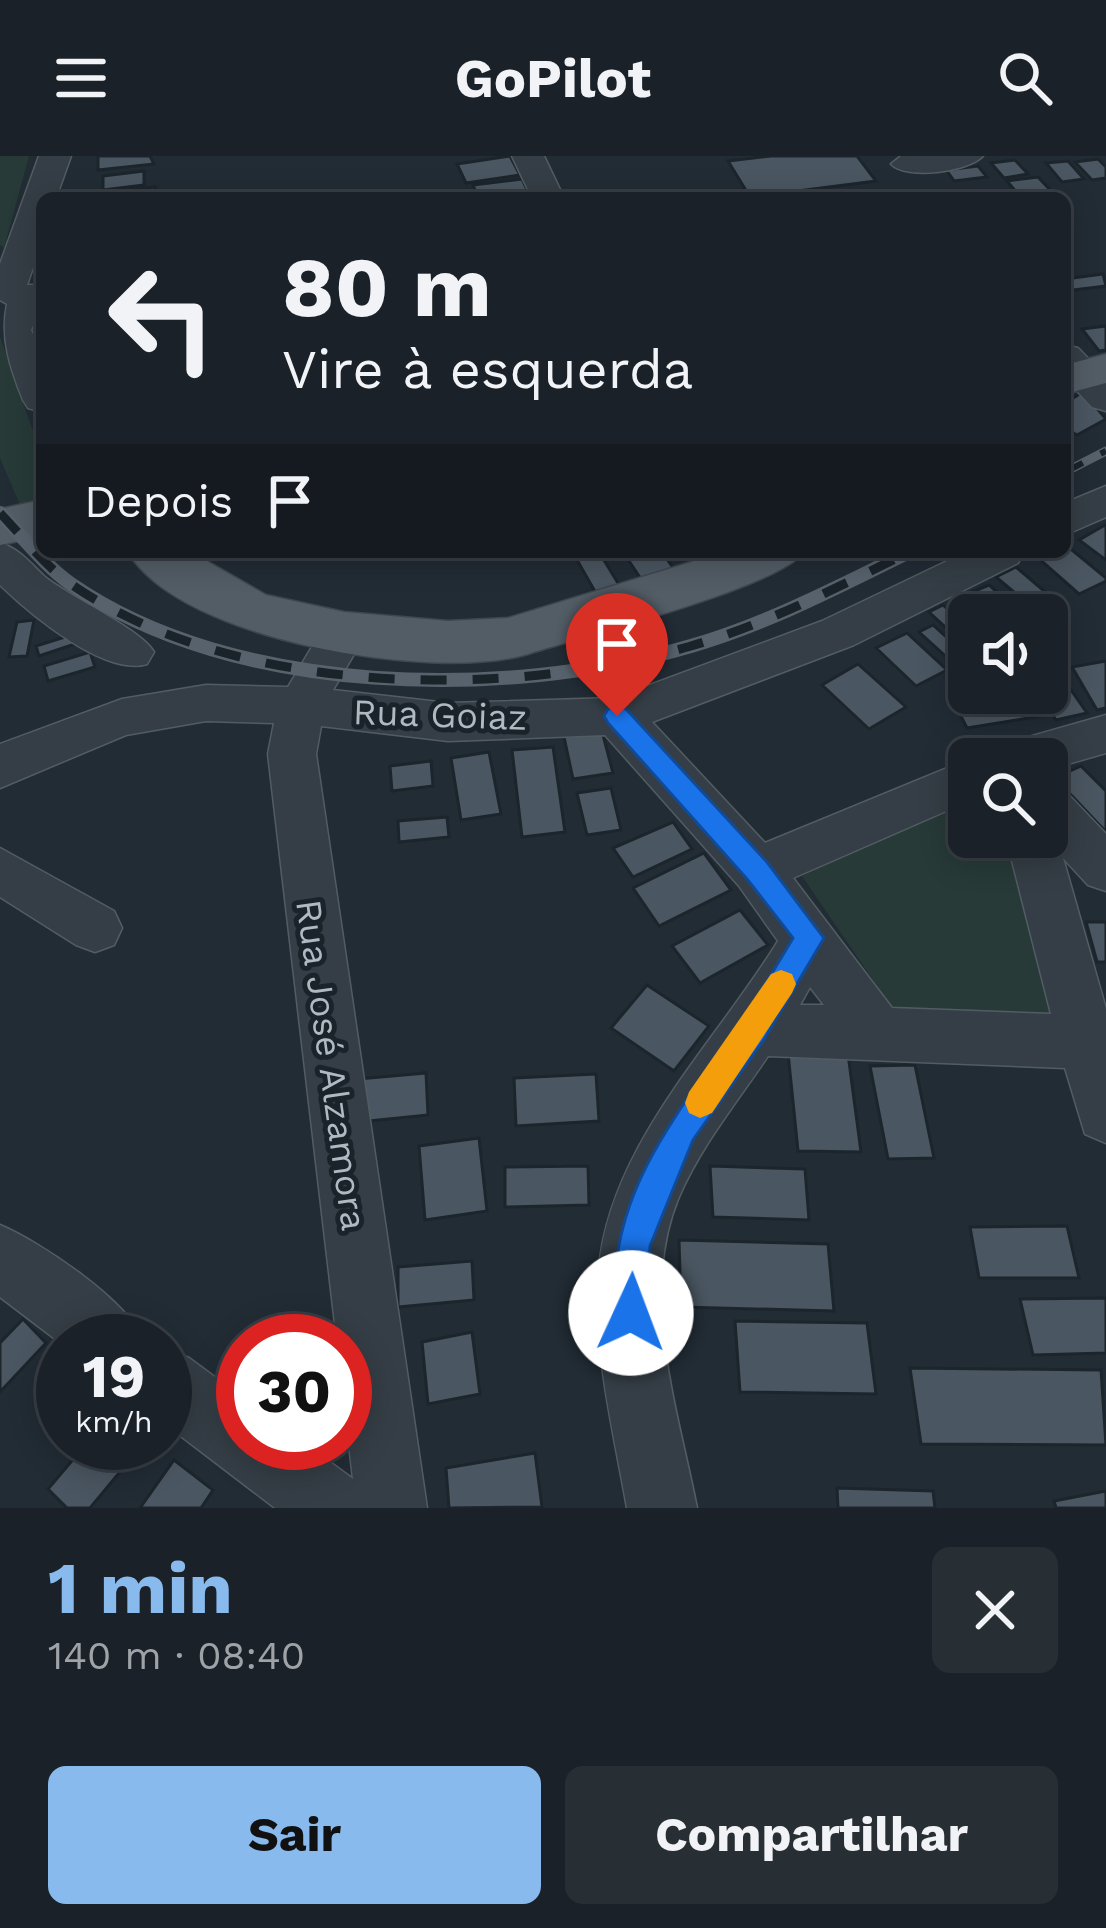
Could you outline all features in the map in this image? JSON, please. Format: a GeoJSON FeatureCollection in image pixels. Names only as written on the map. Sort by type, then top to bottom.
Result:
{"type":"FeatureCollection","features":[{"type":"Feature","properties":{"kind":"main road"},"geometry":{"type":"LineString","coordinates":[[0,527],[36,519]]}},
{"type":"Feature","properties":{"kind":"main road"},"geometry":{"type":"LineString","coordinates":[[162,558],[190,579],[252,612],[344,632],[448,642],[508,639],[718,563]]}},
{"type":"Feature","properties":{"kind":"street"},"geometry":{"type":"LineString","coordinates":[[48,192],[55,156]]}},
{"type":"Feature","properties":{"kind":"street"},"geometry":{"type":"LineString","coordinates":[[67,192],[68,156]]}},
{"type":"Feature","properties":{"kind":"street"},"geometry":{"type":"LineString","coordinates":[[528,156],[545,192]]}},
{"type":"Feature","properties":{"kind":"street"},"geometry":{"type":"LineString","coordinates":[[904,160],[967,156]]}},
{"type":"Feature","properties":{"kind":"street"},"geometry":{"type":"LineString","coordinates":[[904,160],[930,192]]}},
{"type":"Feature","properties":{"kind":"street"},"geometry":{"type":"LineString","coordinates":[[31,285],[13,329],[36,385]]}},
{"type":"Feature","properties":{"kind":"street"},"geometry":{"type":"LineString","coordinates":[[1071,518],[1106,500]]}},
{"type":"Feature","properties":{"kind":"street"},"geometry":{"type":"LineString","coordinates":[[0,558],[29,590],[61,614],[131,652]]}},
{"type":"Feature","properties":{"kind":"street","name":"Rua Goiaz"},"geometry":{"type":"LineString","coordinates":[[0,768],[24,753],[122,717],[206,703],[301,705],[448,722],[617,716],[838,633],[991,558]]}},
{"type":"Feature","properties":{"kind":"street","name":"Rua José Alzamora"},"geometry":{"type":"LineString","coordinates":[[344,632],[301,705],[292,754],[392,1508]]}},
{"type":"Feature","properties":{"kind":"street"},"geometry":{"type":"LineString","coordinates":[[617,716],[757,870],[878,1035]]}},
{"type":"Feature","properties":{"kind":"street"},"geometry":{"type":"LineString","coordinates":[[1068,745],[1106,734]]}},
{"type":"Feature","properties":{"kind":"street"},"geometry":{"type":"LineString","coordinates":[[757,870],[948,788]]}},
{"type":"Feature","properties":{"kind":"street"},"geometry":{"type":"LineString","coordinates":[[1068,828],[1106,869]]}},
{"type":"Feature","properties":{"kind":"street"},"geometry":{"type":"LineString","coordinates":[[1038,858],[1106,1114]]}},
{"type":"Feature","properties":{"kind":"street"},"geometry":{"type":"LineString","coordinates":[[0,870],[95,928]]}},
{"type":"Feature","properties":{"kind":"street"},"geometry":{"type":"LineString","coordinates":[[662,1508],[631,1313],[633,1246],[647,1203],[682,1129],[810,938]]}},
{"type":"Feature","properties":{"kind":"street"},"geometry":{"type":"LineString","coordinates":[[754,1028],[1089,1042]]}},
{"type":"Feature","properties":{"kind":"street"},"geometry":{"type":"LineString","coordinates":[[0,1257],[75,1314]]}},
{"type":"Feature","properties":{"kind":"street"},"geometry":{"type":"LineString","coordinates":[[282,1470],[333,1508]]}},
{"type":"Feature","properties":{"kind":"green space"},"geometry":{"type":"Polygon","coordinates":[[[0,156],[29,156],[4,248],[0,245],[0,156]]]}},
{"type":"Feature","properties":{"kind":"green space"},"geometry":{"type":"Polygon","coordinates":[[[0,337],[36,440],[36,513],[24,514],[0,458],[0,337]]]}},
{"type":"Feature","properties":{"kind":"green space"},"geometry":{"type":"Polygon","coordinates":[[[948,807],[948,858],[1022,858],[1060,1022],[897,1015],[802,876],[948,807]]]}},
{"type":"Feature","properties":{"kind":"building"},"geometry":{"type":"Polygon","coordinates":[[[98,156],[150,156],[154,164],[98,170],[98,156]]]}},
{"type":"Feature","properties":{"kind":"building"},"geometry":{"type":"Polygon","coordinates":[[[510,156],[520,175],[466,183],[457,164],[510,156]]]}},
{"type":"Feature","properties":{"kind":"building"},"geometry":{"type":"Polygon","coordinates":[[[857,156],[876,181],[789,192],[747,192],[728,161],[857,156]]]}},
{"type":"Feature","properties":{"kind":"building"},"geometry":{"type":"Polygon","coordinates":[[[1098,159],[1106,167],[1106,178],[1092,180],[1075,162],[1098,159]]]}},
{"type":"Feature","properties":{"kind":"building"},"geometry":{"type":"Polygon","coordinates":[[[1015,160],[1028,174],[1004,178],[991,163],[1015,160]]]}},
{"type":"Feature","properties":{"kind":"building"},"geometry":{"type":"Polygon","coordinates":[[[1068,161],[1084,179],[1062,182],[1046,163],[1068,161]]]}},
{"type":"Feature","properties":{"kind":"building"},"geometry":{"type":"Polygon","coordinates":[[[978,166],[987,177],[954,181],[946,170],[978,166]]]}},
{"type":"Feature","properties":{"kind":"building"},"geometry":{"type":"Polygon","coordinates":[[[144,171],[144,185],[103,190],[103,176],[144,171]]]}},
{"type":"Feature","properties":{"kind":"building"},"geometry":{"type":"Polygon","coordinates":[[[1038,177],[1052,192],[1016,192],[1007,181],[1038,177]]]}},
{"type":"Feature","properties":{"kind":"building"},"geometry":{"type":"Polygon","coordinates":[[[522,179],[527,190],[476,192],[473,185],[522,179]]]}},
{"type":"Feature","properties":{"kind":"building"},"geometry":{"type":"Polygon","coordinates":[[[155,187],[155,192],[109,192],[155,187]]]}},
{"type":"Feature","properties":{"kind":"building"},"geometry":{"type":"Polygon","coordinates":[[[1103,274],[1106,286],[1071,290],[1071,278],[1103,274]]]}},
{"type":"Feature","properties":{"kind":"building"},"geometry":{"type":"Polygon","coordinates":[[[1106,326],[1106,350],[1099,351],[1082,329],[1106,326]]]}},
{"type":"Feature","properties":{"kind":"building"},"geometry":{"type":"Polygon","coordinates":[[[1083,392],[1106,419],[1077,435],[1071,432],[1071,399],[1083,392]]]}},
{"type":"Feature","properties":{"kind":"building"},"geometry":{"type":"Polygon","coordinates":[[[1106,526],[1106,560],[1079,540],[1106,526]]]}},
{"type":"Feature","properties":{"kind":"building"},"geometry":{"type":"Polygon","coordinates":[[[1071,549],[1106,578],[1079,594],[1038,558],[1071,558],[1071,549]]]}},
{"type":"Feature","properties":{"kind":"building"},"geometry":{"type":"Polygon","coordinates":[[[576,558],[603,558],[621,588],[597,595],[576,558]]]}},
{"type":"Feature","properties":{"kind":"building"},"geometry":{"type":"Polygon","coordinates":[[[627,558],[666,558],[676,572],[643,582],[627,558]]]}},
{"type":"Feature","properties":{"kind":"building"},"geometry":{"type":"Polygon","coordinates":[[[1016,567],[1048,594],[1016,594],[996,577],[1016,567]]]}},
{"type":"Feature","properties":{"kind":"building"},"geometry":{"type":"Polygon","coordinates":[[[989,585],[999,594],[967,594],[989,585]]]}},
{"type":"Feature","properties":{"kind":"building"},"geometry":{"type":"Polygon","coordinates":[[[943,605],[948,610],[948,630],[929,612],[943,605]]]}},
{"type":"Feature","properties":{"kind":"building"},"geometry":{"type":"Polygon","coordinates":[[[34,620],[27,656],[9,657],[17,622],[34,620]]]}},
{"type":"Feature","properties":{"kind":"building"},"geometry":{"type":"Polygon","coordinates":[[[933,625],[948,639],[948,658],[919,632],[933,625]]]}},
{"type":"Feature","properties":{"kind":"building"},"geometry":{"type":"Polygon","coordinates":[[[84,631],[87,640],[39,656],[36,646],[84,631]]]}},
{"type":"Feature","properties":{"kind":"building"},"geometry":{"type":"Polygon","coordinates":[[[907,633],[947,670],[916,686],[876,648],[907,633]]]}},
{"type":"Feature","properties":{"kind":"building"},"geometry":{"type":"Polygon","coordinates":[[[90,652],[95,667],[48,681],[44,666],[90,652]]]}},
{"type":"Feature","properties":{"kind":"building"},"geometry":{"type":"Polygon","coordinates":[[[1106,661],[1106,708],[1097,710],[1072,667],[1106,661]]]}},
{"type":"Feature","properties":{"kind":"building"},"geometry":{"type":"Polygon","coordinates":[[[858,664],[906,707],[869,729],[822,685],[858,664]]]}},
{"type":"Feature","properties":{"kind":"building"},"geometry":{"type":"Polygon","coordinates":[[[1068,686],[1087,713],[1056,720],[1052,714],[1068,714],[1068,686]]]}},
{"type":"Feature","properties":{"kind":"building"},"geometry":{"type":"Polygon","coordinates":[[[960,714],[1041,716],[967,728],[960,714]]]}},
{"type":"Feature","properties":{"kind":"building"},"geometry":{"type":"Polygon","coordinates":[[[602,731],[613,773],[573,779],[564,737],[602,731]]]}},
{"type":"Feature","properties":{"kind":"building"},"geometry":{"type":"Polygon","coordinates":[[[553,747],[565,832],[522,837],[512,750],[553,747]]]}},
{"type":"Feature","properties":{"kind":"building"},"geometry":{"type":"Polygon","coordinates":[[[489,752],[501,814],[461,820],[451,758],[489,752]]]}},
{"type":"Feature","properties":{"kind":"building"},"geometry":{"type":"Polygon","coordinates":[[[431,761],[433,786],[392,791],[390,766],[431,761]]]}},
{"type":"Feature","properties":{"kind":"building"},"geometry":{"type":"Polygon","coordinates":[[[1081,766],[1106,791],[1106,832],[1068,792],[1068,772],[1081,766]]]}},
{"type":"Feature","properties":{"kind":"building"},"geometry":{"type":"Polygon","coordinates":[[[611,788],[621,830],[587,835],[577,793],[611,788]]]}},
{"type":"Feature","properties":{"kind":"building"},"geometry":{"type":"Polygon","coordinates":[[[447,817],[449,837],[399,842],[398,821],[447,817]]]}},
{"type":"Feature","properties":{"kind":"building"},"geometry":{"type":"Polygon","coordinates":[[[673,822],[692,849],[633,877],[613,848],[673,822]]]}},
{"type":"Feature","properties":{"kind":"building"},"geometry":{"type":"Polygon","coordinates":[[[704,853],[731,890],[659,926],[633,888],[704,853]]]}},
{"type":"Feature","properties":{"kind":"building"},"geometry":{"type":"Polygon","coordinates":[[[740,910],[768,945],[700,983],[672,946],[740,910]]]}},
{"type":"Feature","properties":{"kind":"building"},"geometry":{"type":"Polygon","coordinates":[[[1086,922],[1106,922],[1106,962],[1097,962],[1086,922]]]}},
{"type":"Feature","properties":{"kind":"building"},"geometry":{"type":"Polygon","coordinates":[[[647,985],[709,1026],[674,1071],[611,1028],[647,985]]]}},
{"type":"Feature","properties":{"kind":"building"},"geometry":{"type":"Polygon","coordinates":[[[788,1053],[848,1054],[861,1152],[798,1151],[788,1053]]]}},
{"type":"Feature","properties":{"kind":"building"},"geometry":{"type":"Polygon","coordinates":[[[915,1065],[934,1158],[888,1159],[870,1066],[915,1065]]]}},
{"type":"Feature","properties":{"kind":"building"},"geometry":{"type":"Polygon","coordinates":[[[426,1073],[428,1115],[359,1122],[358,1079],[426,1073]]]}},
{"type":"Feature","properties":{"kind":"building"},"geometry":{"type":"Polygon","coordinates":[[[596,1074],[599,1121],[516,1126],[514,1078],[596,1074]]]}},
{"type":"Feature","properties":{"kind":"building"},"geometry":{"type":"Polygon","coordinates":[[[479,1138],[487,1211],[425,1220],[419,1146],[479,1138]]]}},
{"type":"Feature","properties":{"kind":"building"},"geometry":{"type":"Polygon","coordinates":[[[588,1166],[589,1205],[505,1207],[505,1167],[588,1166]]]}},
{"type":"Feature","properties":{"kind":"building"},"geometry":{"type":"Polygon","coordinates":[[[710,1166],[805,1169],[809,1220],[713,1217],[710,1166]]]}},
{"type":"Feature","properties":{"kind":"building"},"geometry":{"type":"Polygon","coordinates":[[[1067,1226],[1079,1278],[979,1278],[970,1227],[1067,1226]]]}},
{"type":"Feature","properties":{"kind":"building"},"geometry":{"type":"Polygon","coordinates":[[[679,1240],[828,1244],[834,1311],[681,1307],[679,1240]]]}},
{"type":"Feature","properties":{"kind":"building"},"geometry":{"type":"Polygon","coordinates":[[[472,1261],[474,1300],[398,1307],[398,1267],[472,1261]]]}},
{"type":"Feature","properties":{"kind":"building"},"geometry":{"type":"Polygon","coordinates":[[[1106,1298],[1106,1353],[1033,1355],[1020,1299],[1106,1298]]]}},
{"type":"Feature","properties":{"kind":"building"},"geometry":{"type":"Polygon","coordinates":[[[23,1319],[36,1333],[36,1354],[0,1392],[0,1343],[23,1319]]]}},
{"type":"Feature","properties":{"kind":"building"},"geometry":{"type":"Polygon","coordinates":[[[735,1321],[867,1323],[876,1394],[740,1392],[735,1321]]]}},
{"type":"Feature","properties":{"kind":"building"},"geometry":{"type":"Polygon","coordinates":[[[472,1332],[480,1394],[428,1404],[422,1342],[472,1332]]]}},
{"type":"Feature","properties":{"kind":"building"},"geometry":{"type":"Polygon","coordinates":[[[910,1368],[1101,1370],[1106,1445],[921,1444],[910,1368]]]}},
{"type":"Feature","properties":{"kind":"building"},"geometry":{"type":"Polygon","coordinates":[[[535,1453],[542,1507],[449,1508],[446,1468],[535,1453]]]}},
{"type":"Feature","properties":{"kind":"building"},"geometry":{"type":"Polygon","coordinates":[[[64,1470],[122,1470],[90,1508],[67,1508],[48,1489],[64,1470]]]}},
{"type":"Feature","properties":{"kind":"building"},"geometry":{"type":"Polygon","coordinates":[[[167,1470],[187,1470],[213,1490],[201,1508],[140,1508],[167,1470]]]}},
{"type":"Feature","properties":{"kind":"building"},"geometry":{"type":"Polygon","coordinates":[[[837,1488],[933,1491],[935,1508],[838,1508],[837,1488]]]}},
{"type":"Feature","properties":{"kind":"building"},"geometry":{"type":"Polygon","coordinates":[[[1106,1491],[1106,1508],[1056,1508],[1054,1501],[1106,1491]]]}},
{"type":"Feature","properties":{"kind":"railway"},"geometry":{"type":"LineString","coordinates":[[1071,469],[1106,451]]}},
{"type":"Feature","properties":{"kind":"railway"},"geometry":{"type":"LineString","coordinates":[[0,513],[36,552]]}},
{"type":"Feature","properties":{"kind":"railway"},"geometry":{"type":"LineString","coordinates":[[41,558],[71,584],[137,621],[211,649],[290,668],[373,678],[457,680],[539,675],[691,646],[802,604],[897,558]]}},
{"type":"Feature","properties":{"kind":"slow traffic"},"geometry":{"type":"LineString","coordinates":[[700,1103],[781,984]]}},
{"type":"Feature","properties":{"kind":"route"},"geometry":{"type":"LineString","coordinates":[[617,716],[757,870],[810,938],[682,1129],[647,1203],[633,1246],[631,1313]]}}]}
